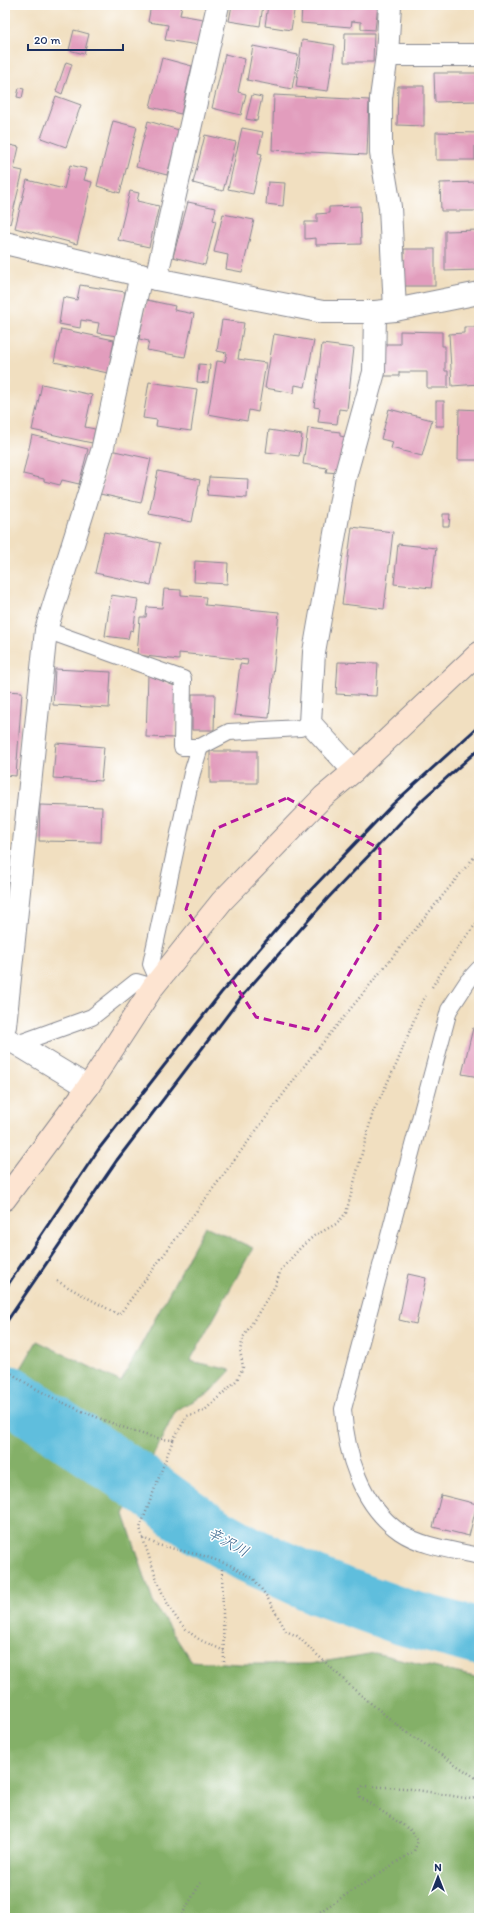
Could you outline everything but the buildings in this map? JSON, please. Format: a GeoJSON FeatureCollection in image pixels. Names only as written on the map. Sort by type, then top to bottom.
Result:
{"type":"FeatureCollection","features":[{"type":"Feature","properties":{"kind":"street"},"geometry":{"type":"LineString","coordinates":[[5,1026],[46,630],[102,451],[218,5]]}},
{"type":"Feature","properties":{"kind":"street"},"geometry":{"type":"LineString","coordinates":[[354,771],[310,723],[314,652],[345,477],[374,372],[385,311],[390,207],[382,153],[381,98],[387,55],[390,5]]}},
{"type":"Feature","properties":{"kind":"street"},"geometry":{"type":"LineString","coordinates":[[387,55],[479,55]]}},
{"type":"Feature","properties":{"kind":"street"},"geometry":{"type":"LineString","coordinates":[[5,243],[148,277],[323,312],[385,311],[479,293]]}},
{"type":"Feature","properties":{"kind":"street"},"geometry":{"type":"LineString","coordinates":[[5,1199],[88,1087],[156,984],[222,901],[323,797],[354,771],[479,653]]}},
{"type":"Feature","properties":{"kind":"street"},"geometry":{"type":"LineString","coordinates":[[11,1042],[88,1087]]}},
{"type":"Feature","properties":{"kind":"lane"},"geometry":{"type":"LineString","coordinates":[[46,630],[183,679],[182,747],[200,747],[229,732],[300,728],[310,723]]}},
{"type":"Feature","properties":{"kind":"lane"},"geometry":{"type":"LineString","coordinates":[[11,1042],[92,1017],[136,982],[156,984],[151,964],[192,773],[200,747]]}},
{"type":"Feature","properties":{"kind":"lane"},"geometry":{"type":"LineString","coordinates":[[479,969],[468,981],[449,1010],[343,1409],[344,1432],[351,1462],[365,1492],[383,1517],[401,1533],[424,1543],[479,1556]]}},
{"type":"Feature","properties":{"kind":"path"},"geometry":{"type":"LineString","coordinates":[[57,1281],[119,1315],[308,1061],[479,851]]}},
{"type":"Feature","properties":{"kind":"path"},"geometry":{"type":"LineString","coordinates":[[431,988],[454,951],[479,920]]}},
{"type":"Feature","properties":{"kind":"path"},"geometry":{"type":"LineString","coordinates":[[224,1651],[195,1637],[178,1620],[163,1595],[140,1528],[168,1457],[173,1440],[187,1416],[204,1411],[237,1380],[243,1367],[240,1350],[244,1336],[275,1286],[281,1270],[314,1236],[336,1224],[346,1213],[373,1112],[397,1063],[419,1007],[427,995]]}},
{"type":"Feature","properties":{"kind":"path"},"geometry":{"type":"LineString","coordinates":[[5,1369],[29,1386],[87,1414],[156,1439],[173,1440]]}},
{"type":"Feature","properties":{"kind":"path"},"geometry":{"type":"LineString","coordinates":[[143,1538],[158,1545],[204,1556],[230,1565],[254,1579],[267,1597],[286,1631],[297,1636],[356,1690],[402,1729],[479,1780]]}},
{"type":"Feature","properties":{"kind":"path"},"geometry":{"type":"LineString","coordinates":[[222,1569],[224,1663]]}},
{"type":"Feature","properties":{"kind":"path"},"geometry":{"type":"LineString","coordinates":[[310,1918],[414,1851],[418,1841],[412,1831],[360,1797],[359,1790],[363,1786],[405,1788],[471,1799],[479,1797]]}},
{"type":"Feature","properties":{"kind":"path"},"geometry":{"type":"LineString","coordinates":[[180,1918],[201,1882]]}},
{"type":"Feature","properties":{"kind":"highlighted area"},"geometry":{"type":"Polygon","coordinates":[[[287,798],[380,849],[380,921],[316,1031],[256,1017],[186,909],[215,829],[287,798]]]}},
{"type":"Feature","properties":{"kind":"green space"},"geometry":{"type":"Polygon","coordinates":[[[205,1226],[253,1248],[190,1361],[231,1370],[209,1393],[176,1410],[124,1514],[153,1602],[191,1661],[240,1664],[310,1664],[375,1653],[479,1678],[479,1918],[5,1918],[5,1396],[37,1341],[121,1382],[205,1226]]]}},
{"type":"Feature","properties":{"kind":"waterway","name":"辛沢川"},"geometry":{"type":"LineString","coordinates":[[5,1394],[10,1394],[129,1475],[204,1529],[248,1554],[320,1587],[403,1617],[479,1637]]}},
{"type":"Feature","properties":{"kind":"railway"},"geometry":{"type":"LineString","coordinates":[[5,1289],[98,1150],[221,993],[305,896],[393,804],[479,726]]}},
{"type":"Feature","properties":{"kind":"railway"},"geometry":{"type":"LineString","coordinates":[[5,1324],[117,1160],[242,996],[328,898],[424,798],[479,749]]}}]}
